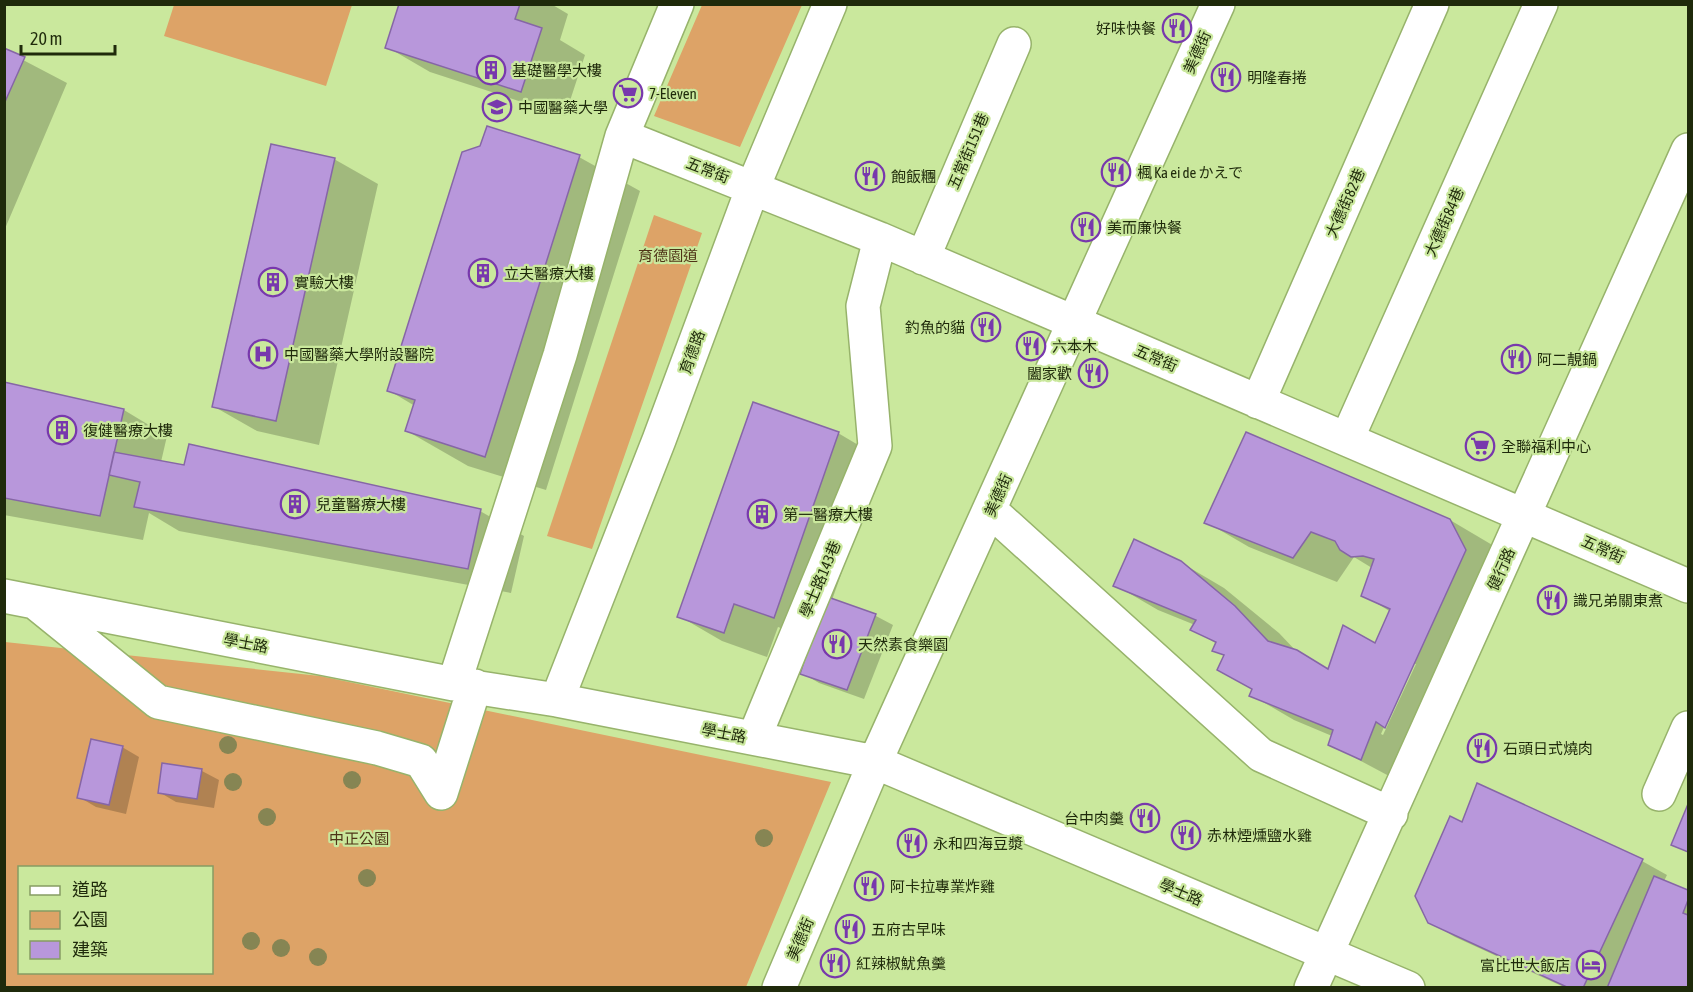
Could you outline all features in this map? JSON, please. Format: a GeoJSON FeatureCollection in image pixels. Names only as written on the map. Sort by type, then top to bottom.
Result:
{"type":"FeatureCollection","features":[{"type":"Feature","properties":{"kind":"street"},"geometry":{"type":"LineString","coordinates":[[19,599],[158,702],[377,748],[421,761],[441,793],[464,685],[622,136],[677,4]]}},
{"type":"Feature","properties":{"kind":"street","name":"育德路"},"geometry":{"type":"LineString","coordinates":[[557,700],[659,440],[753,187],[830,4]]}},
{"type":"Feature","properties":{"kind":"street","name":"美德街"},"geometry":{"type":"LineString","coordinates":[[779,987],[875,762],[991,511],[1218,4]]}},
{"type":"Feature","properties":{"kind":"street","name":"大德街82巷"},"geometry":{"type":"LineString","coordinates":[[1258,402],[1432,4]]}},
{"type":"Feature","properties":{"kind":"street","name":"大德街84巷"},"geometry":{"type":"LineString","coordinates":[[1347,439],[1541,4]]}},
{"type":"Feature","properties":{"kind":"street","name":"五常街151巷"},"geometry":{"type":"LineString","coordinates":[[923,258],[1014,44]]}},
{"type":"Feature","properties":{"kind":"street","name":"五常街"},"geometry":{"type":"LineString","coordinates":[[622,136],[880,239],[1689,586]]}},
{"type":"Feature","properties":{"kind":"street","name":"健行路"},"geometry":{"type":"LineString","coordinates":[[1311,987],[1525,514],[1681,186],[1689,150]]}},
{"type":"Feature","properties":{"kind":"street","name":"學士路143巷"},"geometry":{"type":"LineString","coordinates":[[754,738],[875,446],[863,306],[880,239]]}},
{"type":"Feature","properties":{"kind":"street"},"geometry":{"type":"LineString","coordinates":[[991,511],[1261,755],[1391,814]]}},
{"type":"Feature","properties":{"kind":"street","name":"學士路"},"geometry":{"type":"LineString","coordinates":[[19,599],[875,762],[1408,987]]}},
{"type":"Feature","properties":{"kind":"street"},"geometry":{"type":"LineString","coordinates":[[1659,794],[1689,728]]}},
{"type":"Feature","properties":{"kind":"green space"},"geometry":{"type":"Polygon","coordinates":[[[174,4],[352,5],[326,86],[164,36],[174,4]]]}},
{"type":"Feature","properties":{"kind":"green space"},"geometry":{"type":"Polygon","coordinates":[[[702,5],[802,5],[740,147],[654,116],[702,5]]]}},
{"type":"Feature","properties":{"kind":"green space","name":"育德園道"},"geometry":{"type":"Polygon","coordinates":[[[654,215],[702,233],[592,549],[547,536],[654,215]]]}},
{"type":"Feature","properties":{"kind":"green space","name":"中正公園"},"geometry":{"type":"Polygon","coordinates":[[[5,642],[320,676],[831,782],[746,987],[5,988],[5,642]]]}},
{"type":"Feature","properties":{"kind":"building","name":"基礎醫學大樓"},"geometry":{"type":"Polygon","coordinates":[[[399,4],[520,4],[515,19],[542,28],[521,92],[385,48],[399,4]]]}},
{"type":"Feature","properties":{"kind":"building"},"geometry":{"type":"Polygon","coordinates":[[[4,48],[25,57],[4,104],[4,48]]]}},
{"type":"Feature","properties":{"kind":"building","name":"立夫醫療大樓"},"geometry":{"type":"Polygon","coordinates":[[[487,126],[580,155],[485,457],[405,431],[415,400],[387,391],[462,152],[480,146],[487,126]]]}},
{"type":"Feature","properties":{"kind":"building","name":"實驗大樓"},"geometry":{"type":"Polygon","coordinates":[[[271,144],[335,158],[276,421],[212,407],[271,144]]]}},
{"type":"Feature","properties":{"kind":"building","name":"復健醫療大樓"},"geometry":{"type":"Polygon","coordinates":[[[4,382],[124,409],[100,516],[4,498],[4,382]]]}},
{"type":"Feature","properties":{"kind":"building","name":"第一醫療大樓"},"geometry":{"type":"Polygon","coordinates":[[[753,402],[839,432],[774,618],[734,604],[724,633],[677,617],[753,402]]]}},
{"type":"Feature","properties":{"kind":"building"},"geometry":{"type":"Polygon","coordinates":[[[1246,432],[1450,519],[1466,550],[1385,728],[1376,722],[1361,760],[1328,745],[1333,730],[1249,696],[1252,689],[1217,670],[1224,655],[1212,651],[1216,642],[1190,630],[1196,620],[1113,586],[1134,539],[1181,561],[1235,606],[1268,641],[1297,650],[1328,669],[1343,625],[1375,643],[1390,609],[1361,596],[1374,559],[1363,556],[1351,557],[1340,550],[1335,541],[1311,532],[1293,558],[1204,523],[1246,432]]]}},
{"type":"Feature","properties":{"kind":"building","name":"兒童醫療大樓"},"geometry":{"type":"Polygon","coordinates":[[[189,444],[481,509],[468,569],[134,507],[140,482],[109,475],[114,452],[184,465],[189,444]]]}},
{"type":"Feature","properties":{"kind":"building","name":"天然素食樂園"},"geometry":{"type":"Polygon","coordinates":[[[825,596],[876,614],[847,690],[800,674],[825,596]]]}},
{"type":"Feature","properties":{"kind":"building"},"geometry":{"type":"Polygon","coordinates":[[[91,739],[123,746],[109,805],[77,798],[91,739]]]}},
{"type":"Feature","properties":{"kind":"building"},"geometry":{"type":"Polygon","coordinates":[[[162,763],[202,769],[197,799],[158,793],[162,763]]]}},
{"type":"Feature","properties":{"kind":"building"},"geometry":{"type":"Polygon","coordinates":[[[1477,783],[1643,859],[1583,988],[1569,988],[1428,923],[1415,896],[1450,816],[1462,822],[1477,783]]]}},
{"type":"Feature","properties":{"kind":"building"},"geometry":{"type":"Polygon","coordinates":[[[1688,804],[1688,852],[1671,845],[1688,804]]]}},
{"type":"Feature","properties":{"kind":"building"},"geometry":{"type":"Polygon","coordinates":[[[1654,876],[1688,890],[1688,900],[1683,913],[1688,915],[1688,988],[1607,988],[1654,876]]]}},
{"type":"Feature","properties":{"kind":"place","name":"好味快餐"},"geometry":{"type":"Point","coordinates":[1177,28]}},
{"type":"Feature","properties":{"kind":"place","name":"基礎醫學大樓"},"geometry":{"type":"Point","coordinates":[491,70]}},
{"type":"Feature","properties":{"kind":"place","name":"明隆春捲"},"geometry":{"type":"Point","coordinates":[1226,77]}},
{"type":"Feature","properties":{"kind":"place","name":"7-Eleven"},"geometry":{"type":"Point","coordinates":[628,93]}},
{"type":"Feature","properties":{"kind":"place","name":"中國醫藥大學"},"geometry":{"type":"Point","coordinates":[497,107]}},
{"type":"Feature","properties":{"kind":"place","name":"楓 Ka ei de かえで"},"geometry":{"type":"Point","coordinates":[1116,172]}},
{"type":"Feature","properties":{"kind":"place","name":"飽飯糰"},"geometry":{"type":"Point","coordinates":[870,176]}},
{"type":"Feature","properties":{"kind":"place","name":"美而廉快餐"},"geometry":{"type":"Point","coordinates":[1086,227]}},
{"type":"Feature","properties":{"kind":"place","name":"立夫醫療大樓"},"geometry":{"type":"Point","coordinates":[483,273]}},
{"type":"Feature","properties":{"kind":"place","name":"實驗大樓"},"geometry":{"type":"Point","coordinates":[273,282]}},
{"type":"Feature","properties":{"kind":"place","name":"釣魚的貓"},"geometry":{"type":"Point","coordinates":[986,327]}},
{"type":"Feature","properties":{"kind":"place","name":"六本木"},"geometry":{"type":"Point","coordinates":[1031,346]}},
{"type":"Feature","properties":{"kind":"place","name":"中國醫藥大學附設醫院"},"geometry":{"type":"Point","coordinates":[263,354]}},
{"type":"Feature","properties":{"kind":"place","name":"阿二靚鍋"},"geometry":{"type":"Point","coordinates":[1516,359]}},
{"type":"Feature","properties":{"kind":"place","name":"闔家歡"},"geometry":{"type":"Point","coordinates":[1093,373]}},
{"type":"Feature","properties":{"kind":"place","name":"復健醫療大樓"},"geometry":{"type":"Point","coordinates":[62,430]}},
{"type":"Feature","properties":{"kind":"place","name":"全聯福利中心"},"geometry":{"type":"Point","coordinates":[1480,446]}},
{"type":"Feature","properties":{"kind":"place","name":"兒童醫療大樓"},"geometry":{"type":"Point","coordinates":[295,504]}},
{"type":"Feature","properties":{"kind":"place","name":"第一醫療大樓"},"geometry":{"type":"Point","coordinates":[762,514]}},
{"type":"Feature","properties":{"kind":"place","name":"識兄弟關東煮"},"geometry":{"type":"Point","coordinates":[1552,600]}},
{"type":"Feature","properties":{"kind":"place","name":"天然素食樂園"},"geometry":{"type":"Point","coordinates":[837,644]}},
{"type":"Feature","properties":{"kind":"place","name":"石頭日式燒肉"},"geometry":{"type":"Point","coordinates":[1482,748]}},
{"type":"Feature","properties":{"kind":"place","name":"台中肉羹"},"geometry":{"type":"Point","coordinates":[1145,818]}},
{"type":"Feature","properties":{"kind":"place","name":"赤林煙燻鹽水雞"},"geometry":{"type":"Point","coordinates":[1186,835]}},
{"type":"Feature","properties":{"kind":"place","name":"永和四海豆漿"},"geometry":{"type":"Point","coordinates":[912,843]}},
{"type":"Feature","properties":{"kind":"place","name":"阿卡拉專業炸雞"},"geometry":{"type":"Point","coordinates":[869,886]}},
{"type":"Feature","properties":{"kind":"place","name":"五府古早味"},"geometry":{"type":"Point","coordinates":[850,929]}},
{"type":"Feature","properties":{"kind":"place","name":"紅辣椒魷魚羹"},"geometry":{"type":"Point","coordinates":[835,963]}},
{"type":"Feature","properties":{"kind":"place","name":"富比世大飯店"},"geometry":{"type":"Point","coordinates":[1591,965]}}]}
